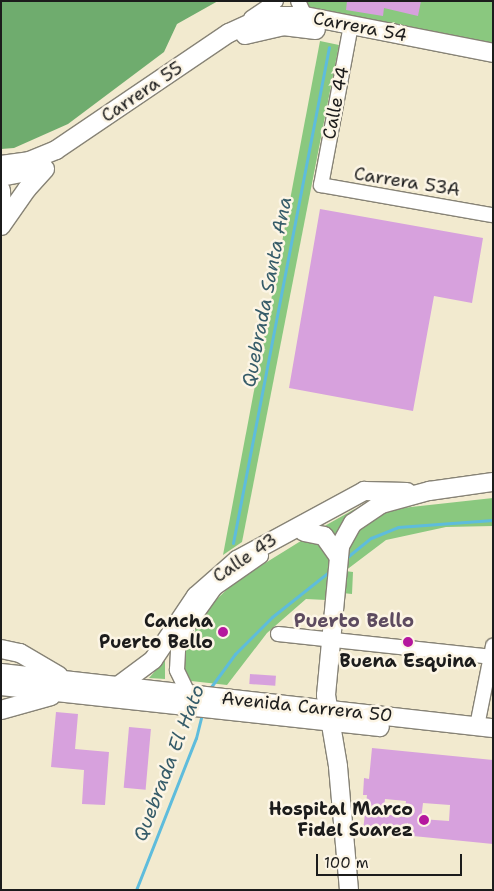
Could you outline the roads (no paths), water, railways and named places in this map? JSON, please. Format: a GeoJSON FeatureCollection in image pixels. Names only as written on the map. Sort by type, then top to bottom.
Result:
{"type":"FeatureCollection","features":[{"type":"Feature","properties":{"kind":"main road","name":"Carrera 54"},"geometry":{"type":"LineString","coordinates":[[235,35],[266,16],[302,9],[350,31],[493,64]]}},
{"type":"Feature","properties":{"kind":"main road","name":"Carrera 54"},"geometry":{"type":"LineString","coordinates":[[235,35],[283,26],[350,31],[493,53]]}},
{"type":"Feature","properties":{"kind":"main road","name":"Carrera 55"},"geometry":{"type":"LineString","coordinates":[[8,170],[49,165],[235,35]]}},
{"type":"Feature","properties":{"kind":"main road","name":"Carrera 55"},"geometry":{"type":"LineString","coordinates":[[8,170],[56,150],[235,35]]}},
{"type":"Feature","properties":{"kind":"main road"},"geometry":{"type":"LineString","coordinates":[[1,226],[27,189],[49,165]]}},
{"type":"Feature","properties":{"kind":"main road"},"geometry":{"type":"LineString","coordinates":[[1,226],[8,170]]}},
{"type":"Feature","properties":{"kind":"main road"},"geometry":{"type":"LineString","coordinates":[[1,190],[1,226]]}},
{"type":"Feature","properties":{"kind":"main road"},"geometry":{"type":"LineString","coordinates":[[349,890],[326,686],[338,556],[348,531],[361,516],[381,504],[420,493],[493,482]]}},
{"type":"Feature","properties":{"kind":"main road","name":"Calle 43"},"geometry":{"type":"LineString","coordinates":[[118,686],[155,658],[191,602],[226,567],[270,539],[360,493],[382,490],[420,493]]}},
{"type":"Feature","properties":{"kind":"main road"},"geometry":{"type":"LineString","coordinates":[[304,532],[324,536],[338,556]]}},
{"type":"Feature","properties":{"kind":"main road"},"geometry":{"type":"LineString","coordinates":[[1,650],[15,658],[12,702],[1,709]]}},
{"type":"Feature","properties":{"kind":"main road"},"geometry":{"type":"LineString","coordinates":[[1,650],[20,653],[50,672],[81,688]]}},
{"type":"Feature","properties":{"kind":"main road","name":"Avenida Carrera 50"},"geometry":{"type":"LineString","coordinates":[[1,673],[13,683],[192,699]]}},
{"type":"Feature","properties":{"kind":"main road","name":"Avenida Carrera 50"},"geometry":{"type":"LineString","coordinates":[[81,688],[118,686],[221,704],[330,716],[493,739]]}},
{"type":"Feature","properties":{"kind":"main road"},"geometry":{"type":"LineString","coordinates":[[1,709],[39,697],[81,688]]}},
{"type":"Feature","properties":{"kind":"main road","name":"Avenida Carrera 50"},"geometry":{"type":"LineString","coordinates":[[330,716],[485,727]]}},
{"type":"Feature","properties":{"kind":"street","name":"Carrera 55"},"geometry":{"type":"LineString","coordinates":[[235,35],[276,1]]}},
{"type":"Feature","properties":{"kind":"street","name":"Calle 44"},"geometry":{"type":"LineString","coordinates":[[320,181],[350,31]]}},
{"type":"Feature","properties":{"kind":"street","name":"Carrera 53A"},"geometry":{"type":"LineString","coordinates":[[320,181],[324,188],[492,215]]}},
{"type":"Feature","properties":{"kind":"street","name":"Calle 43"},"geometry":{"type":"LineString","coordinates":[[192,699],[176,661],[180,640],[198,609],[236,572],[304,532],[382,490]]}},
{"type":"Feature","properties":{"kind":"street"},"geometry":{"type":"LineString","coordinates":[[278,634],[492,653],[485,727]]}},
{"type":"Feature","properties":{"kind":"waterway","name":"Quebrada Santa Ana"},"geometry":{"type":"LineString","coordinates":[[233,543],[329,47]]}},
{"type":"Feature","properties":{"kind":"waterway","name":"Quebrada El Hato"},"geometry":{"type":"LineString","coordinates":[[346,558],[371,538],[398,527],[493,520]]}},
{"type":"Feature","properties":{"kind":"waterway","name":"Quebrada El Hato"},"geometry":{"type":"LineString","coordinates":[[208,691],[235,654],[272,617],[331,570]]}},
{"type":"Feature","properties":{"kind":"waterway","name":"Quebrada El Hato"},"geometry":{"type":"LineString","coordinates":[[136,890],[196,738],[202,714]]}},
{"type":"Feature","properties":{"kind":"place","name":"Cancha Puerto Bello"},"geometry":{"type":"Point","coordinates":[223,632]}},
{"type":"Feature","properties":{"kind":"place","name":"Buena Esquina"},"geometry":{"type":"Point","coordinates":[408,642]}},
{"type":"Feature","properties":{"kind":"place","name":"Hospital Marco Fidel Suarez"},"geometry":{"type":"Point","coordinates":[424,820]}},
{"type":"Feature","properties":{"kind":"district","name":"Puerto Bello"},"geometry":{"type":"Point","coordinates":[354,621]}}]}
